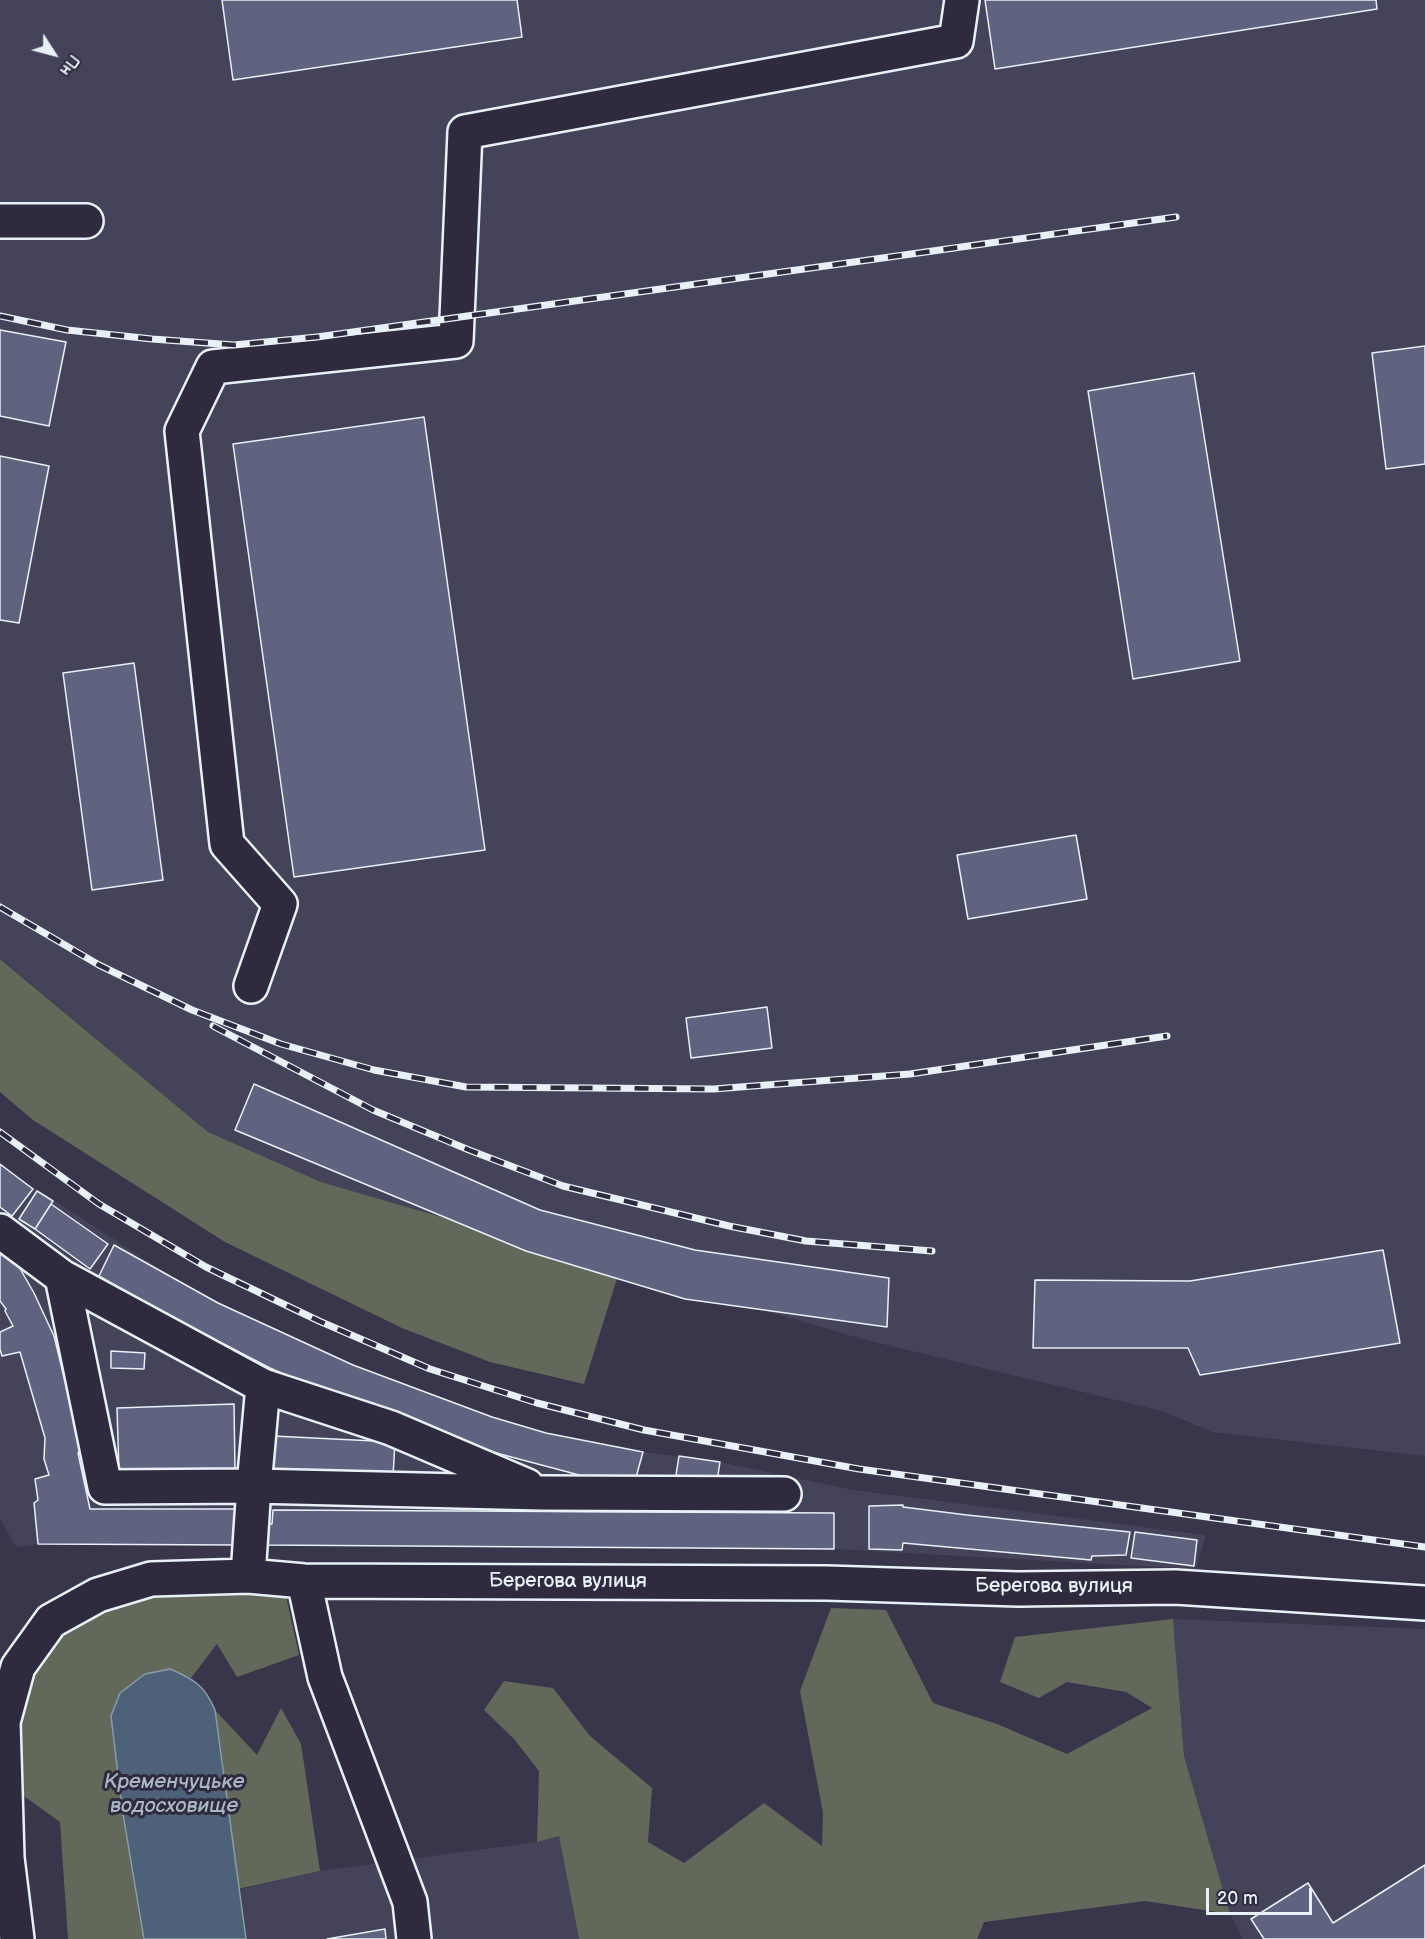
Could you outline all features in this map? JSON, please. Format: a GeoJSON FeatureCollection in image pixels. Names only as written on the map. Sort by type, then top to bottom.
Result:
{"type":"FeatureCollection","features":[{"type":"Feature","properties":{"kind":"street"},"geometry":{"type":"LineString","coordinates":[[251,986],[280,904],[227,844],[182,431],[213,367],[456,341],[465,132],[956,41],[962,0]]}},
{"type":"Feature","properties":{"kind":"street"},"geometry":{"type":"LineString","coordinates":[[0,221],[86,221]]}},
{"type":"Feature","properties":{"kind":"street"},"geometry":{"type":"LineString","coordinates":[[0,1231],[62,1278],[264,1386],[391,1428],[542,1493]]}},
{"type":"Feature","properties":{"kind":"street"},"geometry":{"type":"LineString","coordinates":[[62,1278],[105,1486],[254,1486],[542,1493],[784,1494]]}},
{"type":"Feature","properties":{"kind":"street"},"geometry":{"type":"LineString","coordinates":[[248,1576],[264,1386]]}},
{"type":"Feature","properties":{"kind":"street","name":"Берегова вулиця"},"geometry":{"type":"LineString","coordinates":[[17,1939],[7,1858],[2,1781],[3,1722],[18,1667],[51,1621],[98,1595],[152,1579],[248,1576],[303,1581],[827,1583],[1018,1589],[1175,1587],[1425,1603]]}},
{"type":"Feature","properties":{"kind":"street"},"geometry":{"type":"LineString","coordinates":[[303,1581],[326,1677],[410,1902],[414,1939]]}},
{"type":"Feature","properties":{"kind":"shaded area"},"geometry":{"type":"Polygon","coordinates":[[[0,0],[1425,0],[1425,1456],[1212,1432],[1162,1411],[862,1339],[321,1182],[208,1132],[0,958],[0,0]]]}},
{"type":"Feature","properties":{"kind":"shaded area"},"geometry":{"type":"Polygon","coordinates":[[[0,1163],[183,1284],[353,1365],[492,1417],[546,1433],[609,1447],[720,1462],[853,1490],[1206,1535],[1196,1569],[834,1549],[185,1544],[38,1544],[16,1547],[0,1519],[0,1163]]]}},
{"type":"Feature","properties":{"kind":"shaded area"},"geometry":{"type":"Polygon","coordinates":[[[1173,1619],[1425,1629],[1425,1939],[1243,1939],[1230,1914],[1184,1756],[1173,1619]]]}},
{"type":"Feature","properties":{"kind":"shaded area"},"geometry":{"type":"Polygon","coordinates":[[[559,1836],[579,1939],[246,1939],[238,1890],[320,1871],[537,1842],[559,1836]]]}},
{"type":"Feature","properties":{"kind":"green space"},"geometry":{"type":"Polygon","coordinates":[[[0,959],[208,1132],[321,1182],[620,1269],[584,1384],[490,1362],[402,1328],[225,1242],[33,1120],[0,1092],[0,959]]]}},
{"type":"Feature","properties":{"kind":"green space"},"geometry":{"type":"Polygon","coordinates":[[[151,1579],[286,1596],[299,1655],[237,1677],[217,1644],[191,1678],[170,1670],[122,1808],[144,1939],[68,1939],[60,1822],[3,1781],[18,1667],[51,1621],[151,1579]]]}},
{"type":"Feature","properties":{"kind":"green space"},"geometry":{"type":"Polygon","coordinates":[[[831,1608],[886,1610],[933,1703],[997,1724],[1067,1754],[1152,1708],[1126,1692],[1067,1682],[1039,1698],[1000,1682],[1015,1637],[1173,1619],[1184,1756],[1230,1914],[1145,1901],[984,1922],[977,1939],[579,1939],[559,1836],[537,1842],[539,1771],[514,1739],[484,1710],[504,1681],[553,1688],[590,1736],[652,1788],[648,1842],[684,1863],[764,1803],[822,1846],[823,1813],[800,1691],[831,1608]]]}},
{"type":"Feature","properties":{"kind":"green space"},"geometry":{"type":"Polygon","coordinates":[[[281,1708],[301,1744],[320,1871],[238,1889],[215,1710],[257,1755],[281,1708]]]}},
{"type":"Feature","properties":{"kind":"water","name":"Кременчуцьке водосховище"},"geometry":{"type":"Polygon","coordinates":[[[170,1669],[198,1684],[215,1710],[246,1939],[144,1939],[122,1808],[111,1716],[120,1693],[145,1674],[170,1669]]]}},
{"type":"Feature","properties":{"kind":"building"},"geometry":{"type":"Polygon","coordinates":[[[222,0],[517,0],[522,37],[233,80],[222,0]]]}},
{"type":"Feature","properties":{"kind":"building"},"geometry":{"type":"Polygon","coordinates":[[[985,0],[1376,0],[1377,9],[995,69],[985,0]]]}},
{"type":"Feature","properties":{"kind":"building"},"geometry":{"type":"Polygon","coordinates":[[[0,330],[66,342],[49,426],[0,416],[0,330]]]}},
{"type":"Feature","properties":{"kind":"building"},"geometry":{"type":"Polygon","coordinates":[[[1425,346],[1425,464],[1386,469],[1372,353],[1425,346]]]}},
{"type":"Feature","properties":{"kind":"building"},"geometry":{"type":"Polygon","coordinates":[[[1194,373],[1240,661],[1133,679],[1088,391],[1194,373]]]}},
{"type":"Feature","properties":{"kind":"building"},"geometry":{"type":"Polygon","coordinates":[[[424,417],[485,850],[294,877],[233,444],[424,417]]]}},
{"type":"Feature","properties":{"kind":"building"},"geometry":{"type":"Polygon","coordinates":[[[0,456],[49,466],[19,623],[0,620],[0,456]]]}},
{"type":"Feature","properties":{"kind":"building"},"geometry":{"type":"Polygon","coordinates":[[[134,663],[163,880],[92,890],[63,673],[134,663]]]}},
{"type":"Feature","properties":{"kind":"building"},"geometry":{"type":"Polygon","coordinates":[[[1076,835],[1087,899],[968,919],[957,855],[1076,835]]]}},
{"type":"Feature","properties":{"kind":"building"},"geometry":{"type":"Polygon","coordinates":[[[767,1007],[772,1048],[691,1058],[686,1018],[767,1007]]]}},
{"type":"Feature","properties":{"kind":"building"},"geometry":{"type":"Polygon","coordinates":[[[254,1084],[540,1210],[695,1250],[889,1278],[887,1327],[685,1299],[526,1251],[235,1130],[254,1084]]]}},
{"type":"Feature","properties":{"kind":"building"},"geometry":{"type":"Polygon","coordinates":[[[0,1164],[33,1189],[12,1216],[0,1207],[0,1164]]]}},
{"type":"Feature","properties":{"kind":"building"},"geometry":{"type":"Polygon","coordinates":[[[37,1191],[53,1201],[35,1229],[19,1219],[37,1191]]]}},
{"type":"Feature","properties":{"kind":"building"},"geometry":{"type":"Polygon","coordinates":[[[51,1204],[108,1244],[90,1269],[35,1229],[51,1204]]]}},
{"type":"Feature","properties":{"kind":"building"},"geometry":{"type":"Polygon","coordinates":[[[114,1245],[218,1303],[353,1365],[492,1417],[546,1433],[643,1452],[635,1481],[598,1480],[500,1454],[431,1432],[333,1396],[270,1368],[157,1310],[99,1276],[114,1245]]]}},
{"type":"Feature","properties":{"kind":"building"},"geometry":{"type":"Polygon","coordinates":[[[0,1248],[14,1258],[34,1293],[54,1336],[82,1450],[78,1453],[90,1509],[236,1509],[236,1545],[38,1544],[34,1503],[38,1500],[35,1479],[49,1475],[44,1459],[45,1438],[20,1352],[2,1356],[0,1349],[0,1332],[13,1326],[0,1301],[0,1248]]]}},
{"type":"Feature","properties":{"kind":"building"},"geometry":{"type":"Polygon","coordinates":[[[1383,1250],[1400,1343],[1200,1375],[1188,1348],[1033,1348],[1035,1280],[1190,1281],[1383,1250]]]}},
{"type":"Feature","properties":{"kind":"building"},"geometry":{"type":"Polygon","coordinates":[[[111,1351],[145,1353],[144,1369],[111,1368],[111,1351]]]}},
{"type":"Feature","properties":{"kind":"building"},"geometry":{"type":"Polygon","coordinates":[[[234,1404],[235,1470],[119,1473],[117,1408],[234,1404]]]}},
{"type":"Feature","properties":{"kind":"building"},"geometry":{"type":"Polygon","coordinates":[[[273,1436],[395,1442],[393,1476],[272,1470],[273,1436]]]}},
{"type":"Feature","properties":{"kind":"building"},"geometry":{"type":"Polygon","coordinates":[[[679,1456],[720,1462],[717,1481],[676,1475],[679,1456]]]}},
{"type":"Feature","properties":{"kind":"building"},"geometry":{"type":"Polygon","coordinates":[[[903,1505],[903,1507],[967,1515],[1130,1532],[1126,1555],[1092,1556],[1091,1560],[903,1543],[902,1550],[869,1549],[869,1506],[903,1505]]]}},
{"type":"Feature","properties":{"kind":"building"},"geometry":{"type":"Polygon","coordinates":[[[273,1510],[834,1513],[834,1549],[265,1545],[265,1523],[272,1524],[273,1510]]]}},
{"type":"Feature","properties":{"kind":"building"},"geometry":{"type":"Polygon","coordinates":[[[1135,1532],[1197,1540],[1194,1566],[1131,1558],[1135,1532]]]}},
{"type":"Feature","properties":{"kind":"building"},"geometry":{"type":"Polygon","coordinates":[[[1425,1865],[1425,1939],[1264,1939],[1251,1919],[1308,1883],[1333,1923],[1425,1865]]]}},
{"type":"Feature","properties":{"kind":"building"},"geometry":{"type":"Polygon","coordinates":[[[385,1929],[386,1939],[327,1939],[385,1929]]]}},
{"type":"Feature","properties":{"kind":"railway"},"geometry":{"type":"LineString","coordinates":[[0,316],[67,330],[234,345],[317,337],[1176,217]]}},
{"type":"Feature","properties":{"kind":"railway"},"geometry":{"type":"LineString","coordinates":[[0,907],[99,965],[192,1010],[281,1044],[374,1070],[466,1087],[714,1089],[910,1074],[1167,1036]]}},
{"type":"Feature","properties":{"kind":"railway"},"geometry":{"type":"LineString","coordinates":[[213,1026],[373,1110],[563,1186],[729,1226],[806,1241],[932,1251]]}},
{"type":"Feature","properties":{"kind":"railway"},"geometry":{"type":"LineString","coordinates":[[0,1132],[99,1204],[206,1267],[319,1321],[430,1369],[537,1403],[644,1430],[859,1469],[1425,1547]]}}]}
